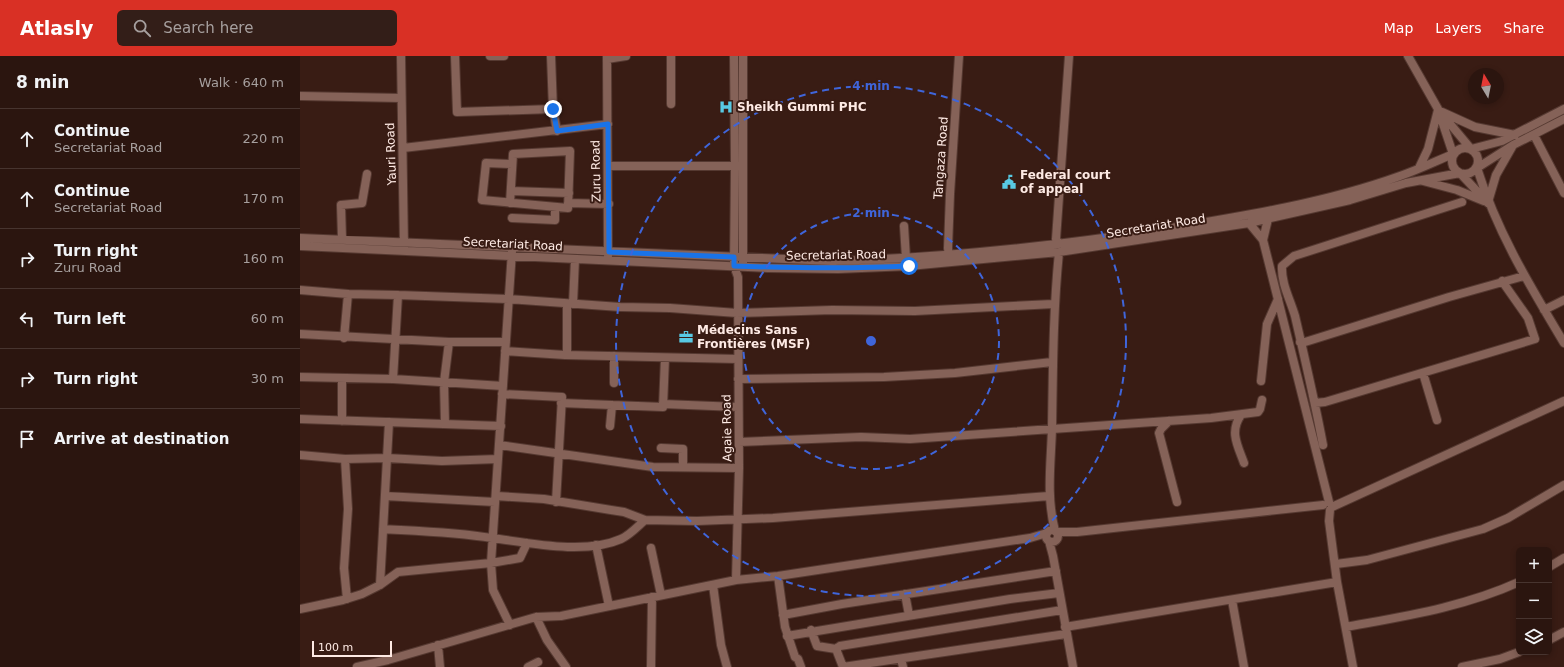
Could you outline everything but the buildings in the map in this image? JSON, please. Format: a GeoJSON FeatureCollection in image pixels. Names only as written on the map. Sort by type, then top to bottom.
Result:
{"type":"FeatureCollection","features":[{"type":"Feature","properties":{"kind":"street","name":"Yauri Road"},"geometry":{"type":"LineString","coordinates":[[401,56],[404,251]]}},
{"type":"Feature","properties":{"kind":"street"},"geometry":{"type":"LineString","coordinates":[[455,56],[457,112],[553,109]]}},
{"type":"Feature","properties":{"kind":"street"},"geometry":{"type":"LineString","coordinates":[[490,56],[504,56]]}},
{"type":"Feature","properties":{"kind":"street"},"geometry":{"type":"LineString","coordinates":[[551,56],[553,109],[557,131]]}},
{"type":"Feature","properties":{"kind":"street"},"geometry":{"type":"LineString","coordinates":[[607,58],[626,56]]}},
{"type":"Feature","properties":{"kind":"street"},"geometry":{"type":"LineString","coordinates":[[671,56],[671,104]]}},
{"type":"Feature","properties":{"kind":"street"},"geometry":{"type":"LineString","coordinates":[[734,56],[734,262],[738,277]]}},
{"type":"Feature","properties":{"kind":"street"},"geometry":{"type":"LineString","coordinates":[[738,277],[743,262],[743,56]]}},
{"type":"Feature","properties":{"kind":"street","name":"Tangaza Road"},"geometry":{"type":"LineString","coordinates":[[949,258],[950,194],[959,56]]}},
{"type":"Feature","properties":{"kind":"street"},"geometry":{"type":"LineString","coordinates":[[1069,56],[1056,239],[1059,248],[1053,304],[1052,428],[1049,496],[1052,517],[1053,556],[1073,667]]}},
{"type":"Feature","properties":{"kind":"street"},"geometry":{"type":"LineString","coordinates":[[1408,56],[1438,109],[1477,156],[1477,168],[1488,203],[1524,276],[1564,343]]}},
{"type":"Feature","properties":{"kind":"street","name":"Zuru Road"},"geometry":{"type":"LineString","coordinates":[[607,58],[609,204],[608,261]]}},
{"type":"Feature","properties":{"kind":"street"},"geometry":{"type":"LineString","coordinates":[[300,96],[401,98]]}},
{"type":"Feature","properties":{"kind":"street"},"geometry":{"type":"LineString","coordinates":[[1438,109],[1475,127],[1515,135]]}},
{"type":"Feature","properties":{"kind":"street"},"geometry":{"type":"LineString","coordinates":[[1438,109],[1453,154],[1453,166],[1488,203]]}},
{"type":"Feature","properties":{"kind":"street"},"geometry":{"type":"LineString","coordinates":[[1419,168],[1430,143],[1438,109]]}},
{"type":"Feature","properties":{"kind":"street"},"geometry":{"type":"LineString","coordinates":[[1453,154],[1462,148],[1471,149],[1502,141],[1564,109]]}},
{"type":"Feature","properties":{"kind":"street"},"geometry":{"type":"LineString","coordinates":[[1460,173],[1469,173],[1513,145],[1564,119]]}},
{"type":"Feature","properties":{"kind":"street"},"geometry":{"type":"LineString","coordinates":[[403,148],[608,124]]}},
{"type":"Feature","properties":{"kind":"street"},"geometry":{"type":"LineString","coordinates":[[1534,135],[1564,193]]}},
{"type":"Feature","properties":{"kind":"street"},"geometry":{"type":"LineString","coordinates":[[1488,203],[1496,176],[1513,145]]}},
{"type":"Feature","properties":{"kind":"street"},"geometry":{"type":"LineString","coordinates":[[510,203],[513,154],[570,151],[568,208],[510,203],[482,200],[486,163],[512,164]]}},
{"type":"Feature","properties":{"kind":"street","name":"Secretariat Road"},"geometry":{"type":"LineString","coordinates":[[1059,248],[1262,212],[1352,191],[1401,176],[1453,154]]}},
{"type":"Feature","properties":{"kind":"street"},"geometry":{"type":"LineString","coordinates":[[608,166],[744,166]]}},
{"type":"Feature","properties":{"kind":"street","name":"Secretariat Road"},"geometry":{"type":"LineString","coordinates":[[743,262],[838,269],[1059,248],[1249,223],[1420,180],[1460,173]]}},
{"type":"Feature","properties":{"kind":"street"},"geometry":{"type":"LineString","coordinates":[[342,239],[341,205],[362,203],[367,174]]}},
{"type":"Feature","properties":{"kind":"street"},"geometry":{"type":"LineString","coordinates":[[1420,180],[1457,190],[1488,203]]}},
{"type":"Feature","properties":{"kind":"street"},"geometry":{"type":"LineString","coordinates":[[511,191],[569,193]]}},
{"type":"Feature","properties":{"kind":"street"},"geometry":{"type":"LineString","coordinates":[[1323,445],[1315,403],[1283,280],[1282,273],[1284,264],[1294,256],[1462,202]]}},
{"type":"Feature","properties":{"kind":"street"},"geometry":{"type":"LineString","coordinates":[[568,203],[609,204]]}},
{"type":"Feature","properties":{"kind":"street"},"geometry":{"type":"LineString","coordinates":[[512,218],[555,220],[555,207]]}},
{"type":"Feature","properties":{"kind":"street"},"geometry":{"type":"LineString","coordinates":[[1263,240],[1268,219]]}},
{"type":"Feature","properties":{"kind":"street"},"geometry":{"type":"LineString","coordinates":[[1249,223],[1256,228],[1263,240],[1326,491],[1337,582],[1353,667]]}},
{"type":"Feature","properties":{"kind":"street"},"geometry":{"type":"LineString","coordinates":[[904,226],[906,258]]}},
{"type":"Feature","properties":{"kind":"street","name":"Secretariat Road"},"geometry":{"type":"LineString","coordinates":[[300,238],[405,242],[608,261],[743,262],[949,258]]}},
{"type":"Feature","properties":{"kind":"street","name":"Secretariat Road"},"geometry":{"type":"LineString","coordinates":[[300,246],[404,251],[609,252],[734,262]]}},
{"type":"Feature","properties":{"kind":"street"},"geometry":{"type":"LineString","coordinates":[[510,625],[493,590],[491,563],[512,252]]}},
{"type":"Feature","properties":{"kind":"street"},"geometry":{"type":"LineString","coordinates":[[568,355],[570,304],[575,259]]}},
{"type":"Feature","properties":{"kind":"street"},"geometry":{"type":"LineString","coordinates":[[1300,342],[1305,342],[1372,322],[1502,281],[1524,276]]}},
{"type":"Feature","properties":{"kind":"street","name":"Agaie Road"},"geometry":{"type":"LineString","coordinates":[[736,580],[739,520],[738,277]]}},
{"type":"Feature","properties":{"kind":"street"},"geometry":{"type":"LineString","coordinates":[[1315,403],[1325,402],[1536,339],[1528,318],[1502,281]]}},
{"type":"Feature","properties":{"kind":"street"},"geometry":{"type":"LineString","coordinates":[[300,290],[348,294],[508,299],[570,304],[670,308],[737,313],[832,310],[915,312],[1053,304]]}},
{"type":"Feature","properties":{"kind":"street"},"geometry":{"type":"LineString","coordinates":[[344,338],[348,294]]}},
{"type":"Feature","properties":{"kind":"street"},"geometry":{"type":"LineString","coordinates":[[394,379],[395,339],[398,324],[398,295]]}},
{"type":"Feature","properties":{"kind":"street"},"geometry":{"type":"LineString","coordinates":[[1261,381],[1267,324],[1278,299]]}},
{"type":"Feature","properties":{"kind":"street"},"geometry":{"type":"LineString","coordinates":[[1544,310],[1564,300]]}},
{"type":"Feature","properties":{"kind":"street"},"geometry":{"type":"LineString","coordinates":[[300,334],[344,338],[449,342],[506,342]]}},
{"type":"Feature","properties":{"kind":"street"},"geometry":{"type":"LineString","coordinates":[[445,424],[444,382],[449,342]]}},
{"type":"Feature","properties":{"kind":"street"},"geometry":{"type":"LineString","coordinates":[[505,351],[568,355],[738,359]]}},
{"type":"Feature","properties":{"kind":"street"},"geometry":{"type":"LineString","coordinates":[[614,356],[614,383]]}},
{"type":"Feature","properties":{"kind":"street"},"geometry":{"type":"LineString","coordinates":[[561,402],[663,407],[665,358]]}},
{"type":"Feature","properties":{"kind":"street"},"geometry":{"type":"LineString","coordinates":[[738,379],[892,377],[955,373],[1052,362]]}},
{"type":"Feature","properties":{"kind":"street"},"geometry":{"type":"LineString","coordinates":[[1423,373],[1437,420]]}},
{"type":"Feature","properties":{"kind":"street"},"geometry":{"type":"LineString","coordinates":[[300,377],[394,379],[503,386]]}},
{"type":"Feature","properties":{"kind":"street"},"geometry":{"type":"LineString","coordinates":[[342,379],[342,421]]}},
{"type":"Feature","properties":{"kind":"street"},"geometry":{"type":"LineString","coordinates":[[502,394],[562,397],[556,502]]}},
{"type":"Feature","properties":{"kind":"street"},"geometry":{"type":"LineString","coordinates":[[739,442],[861,437],[910,439],[1169,421],[1240,415],[1259,411],[1262,400]]}},
{"type":"Feature","properties":{"kind":"street"},"geometry":{"type":"LineString","coordinates":[[357,667],[388,664],[438,645],[536,617],[561,616],[736,580],[778,576],[1077,532],[1329,506],[1365,493],[1564,402]]}},
{"type":"Feature","properties":{"kind":"street"},"geometry":{"type":"LineString","coordinates":[[610,426],[612,404]]}},
{"type":"Feature","properties":{"kind":"street"},"geometry":{"type":"LineString","coordinates":[[663,404],[738,407]]}},
{"type":"Feature","properties":{"kind":"street"},"geometry":{"type":"LineString","coordinates":[[1240,415],[1235,423],[1234,429],[1244,463]]}},
{"type":"Feature","properties":{"kind":"street"},"geometry":{"type":"LineString","coordinates":[[300,419],[500,426]]}},
{"type":"Feature","properties":{"kind":"street"},"geometry":{"type":"LineString","coordinates":[[1169,421],[1159,433],[1177,502]]}},
{"type":"Feature","properties":{"kind":"street"},"geometry":{"type":"LineString","coordinates":[[380,586],[389,422]]}},
{"type":"Feature","properties":{"kind":"street"},"geometry":{"type":"LineString","coordinates":[[499,445],[653,467],[739,468]]}},
{"type":"Feature","properties":{"kind":"street"},"geometry":{"type":"LineString","coordinates":[[661,448],[683,449],[683,467]]}},
{"type":"Feature","properties":{"kind":"street"},"geometry":{"type":"LineString","coordinates":[[300,455],[442,461],[498,459]]}},
{"type":"Feature","properties":{"kind":"street"},"geometry":{"type":"LineString","coordinates":[[345,458],[348,509],[344,568],[347,599]]}},
{"type":"Feature","properties":{"kind":"street"},"geometry":{"type":"LineString","coordinates":[[1336,564],[1367,560],[1483,529],[1508,518],[1564,485]]}},
{"type":"Feature","properties":{"kind":"street"},"geometry":{"type":"LineString","coordinates":[[385,496],[544,499],[624,512],[645,520],[739,520],[1049,496]]}},
{"type":"Feature","properties":{"kind":"street"},"geometry":{"type":"LineString","coordinates":[[1311,508],[1322,513],[1329,521]]}},
{"type":"Feature","properties":{"kind":"street"},"geometry":{"type":"LineString","coordinates":[[383,528],[568,546],[596,545],[623,538],[645,520]]}},
{"type":"Feature","properties":{"kind":"street"},"geometry":{"type":"LineString","coordinates":[[300,609],[347,599],[380,586],[398,572],[491,563],[520,558],[527,543]]}},
{"type":"Feature","properties":{"kind":"street"},"geometry":{"type":"LineString","coordinates":[[596,545],[610,606]]}},
{"type":"Feature","properties":{"kind":"street"},"geometry":{"type":"LineString","coordinates":[[651,548],[661,595]]}},
{"type":"Feature","properties":{"kind":"street"},"geometry":{"type":"LineString","coordinates":[[1552,565],[1564,558]]}},
{"type":"Feature","properties":{"kind":"street"},"geometry":{"type":"LineString","coordinates":[[783,615],[1056,571]]}},
{"type":"Feature","properties":{"kind":"street"},"geometry":{"type":"LineString","coordinates":[[778,576],[787,636],[794,657],[798,658],[801,667]]}},
{"type":"Feature","properties":{"kind":"street"},"geometry":{"type":"LineString","coordinates":[[836,649],[843,667],[902,663],[1232,600],[1337,582]]}},
{"type":"Feature","properties":{"kind":"street"},"geometry":{"type":"LineString","coordinates":[[1346,627],[1434,610],[1471,601],[1516,583]]}},
{"type":"Feature","properties":{"kind":"street"},"geometry":{"type":"LineString","coordinates":[[713,584],[721,645],[727,667]]}},
{"type":"Feature","properties":{"kind":"street"},"geometry":{"type":"LineString","coordinates":[[787,636],[811,630],[1059,593]]}},
{"type":"Feature","properties":{"kind":"street"},"geometry":{"type":"LineString","coordinates":[[906,594],[909,615]]}},
{"type":"Feature","properties":{"kind":"street"},"geometry":{"type":"LineString","coordinates":[[650,667],[652,597]]}},
{"type":"Feature","properties":{"kind":"street"},"geometry":{"type":"LineString","coordinates":[[1232,600],[1244,667]]}},
{"type":"Feature","properties":{"kind":"street"},"geometry":{"type":"LineString","coordinates":[[811,630],[817,646],[836,649],[840,646],[1062,610]]}},
{"type":"Feature","properties":{"kind":"street"},"geometry":{"type":"LineString","coordinates":[[536,617],[547,640],[566,667]]}},
{"type":"Feature","properties":{"kind":"street"},"geometry":{"type":"LineString","coordinates":[[1552,638],[1564,632]]}},
{"type":"Feature","properties":{"kind":"street"},"geometry":{"type":"LineString","coordinates":[[438,645],[440,667]]}},
{"type":"Feature","properties":{"kind":"street"},"geometry":{"type":"LineString","coordinates":[[1462,667],[1500,659],[1516,653]]}},
{"type":"Feature","properties":{"kind":"street"},"geometry":{"type":"LineString","coordinates":[[528,667],[538,662]]}},
{"type":"Feature","properties":{"kind":"place","name":"Sheikh Gummi PHC"},"geometry":{"type":"Point","coordinates":[726,107]}},
{"type":"Feature","properties":{"kind":"place","name":"Federal court of appeal"},"geometry":{"type":"Point","coordinates":[1009,182]}},
{"type":"Feature","properties":{"kind":"place","name":"Médecins Sans Frontières (MSF)"},"geometry":{"type":"Point","coordinates":[686,337]}},
{"type":"Feature","properties":{"kind":"route"},"geometry":{"type":"LineString","coordinates":[[553,109],[557,131],[608,124],[609,252],[734,257],[734,266],[768,268],[838,269],[909,266]]}}]}
